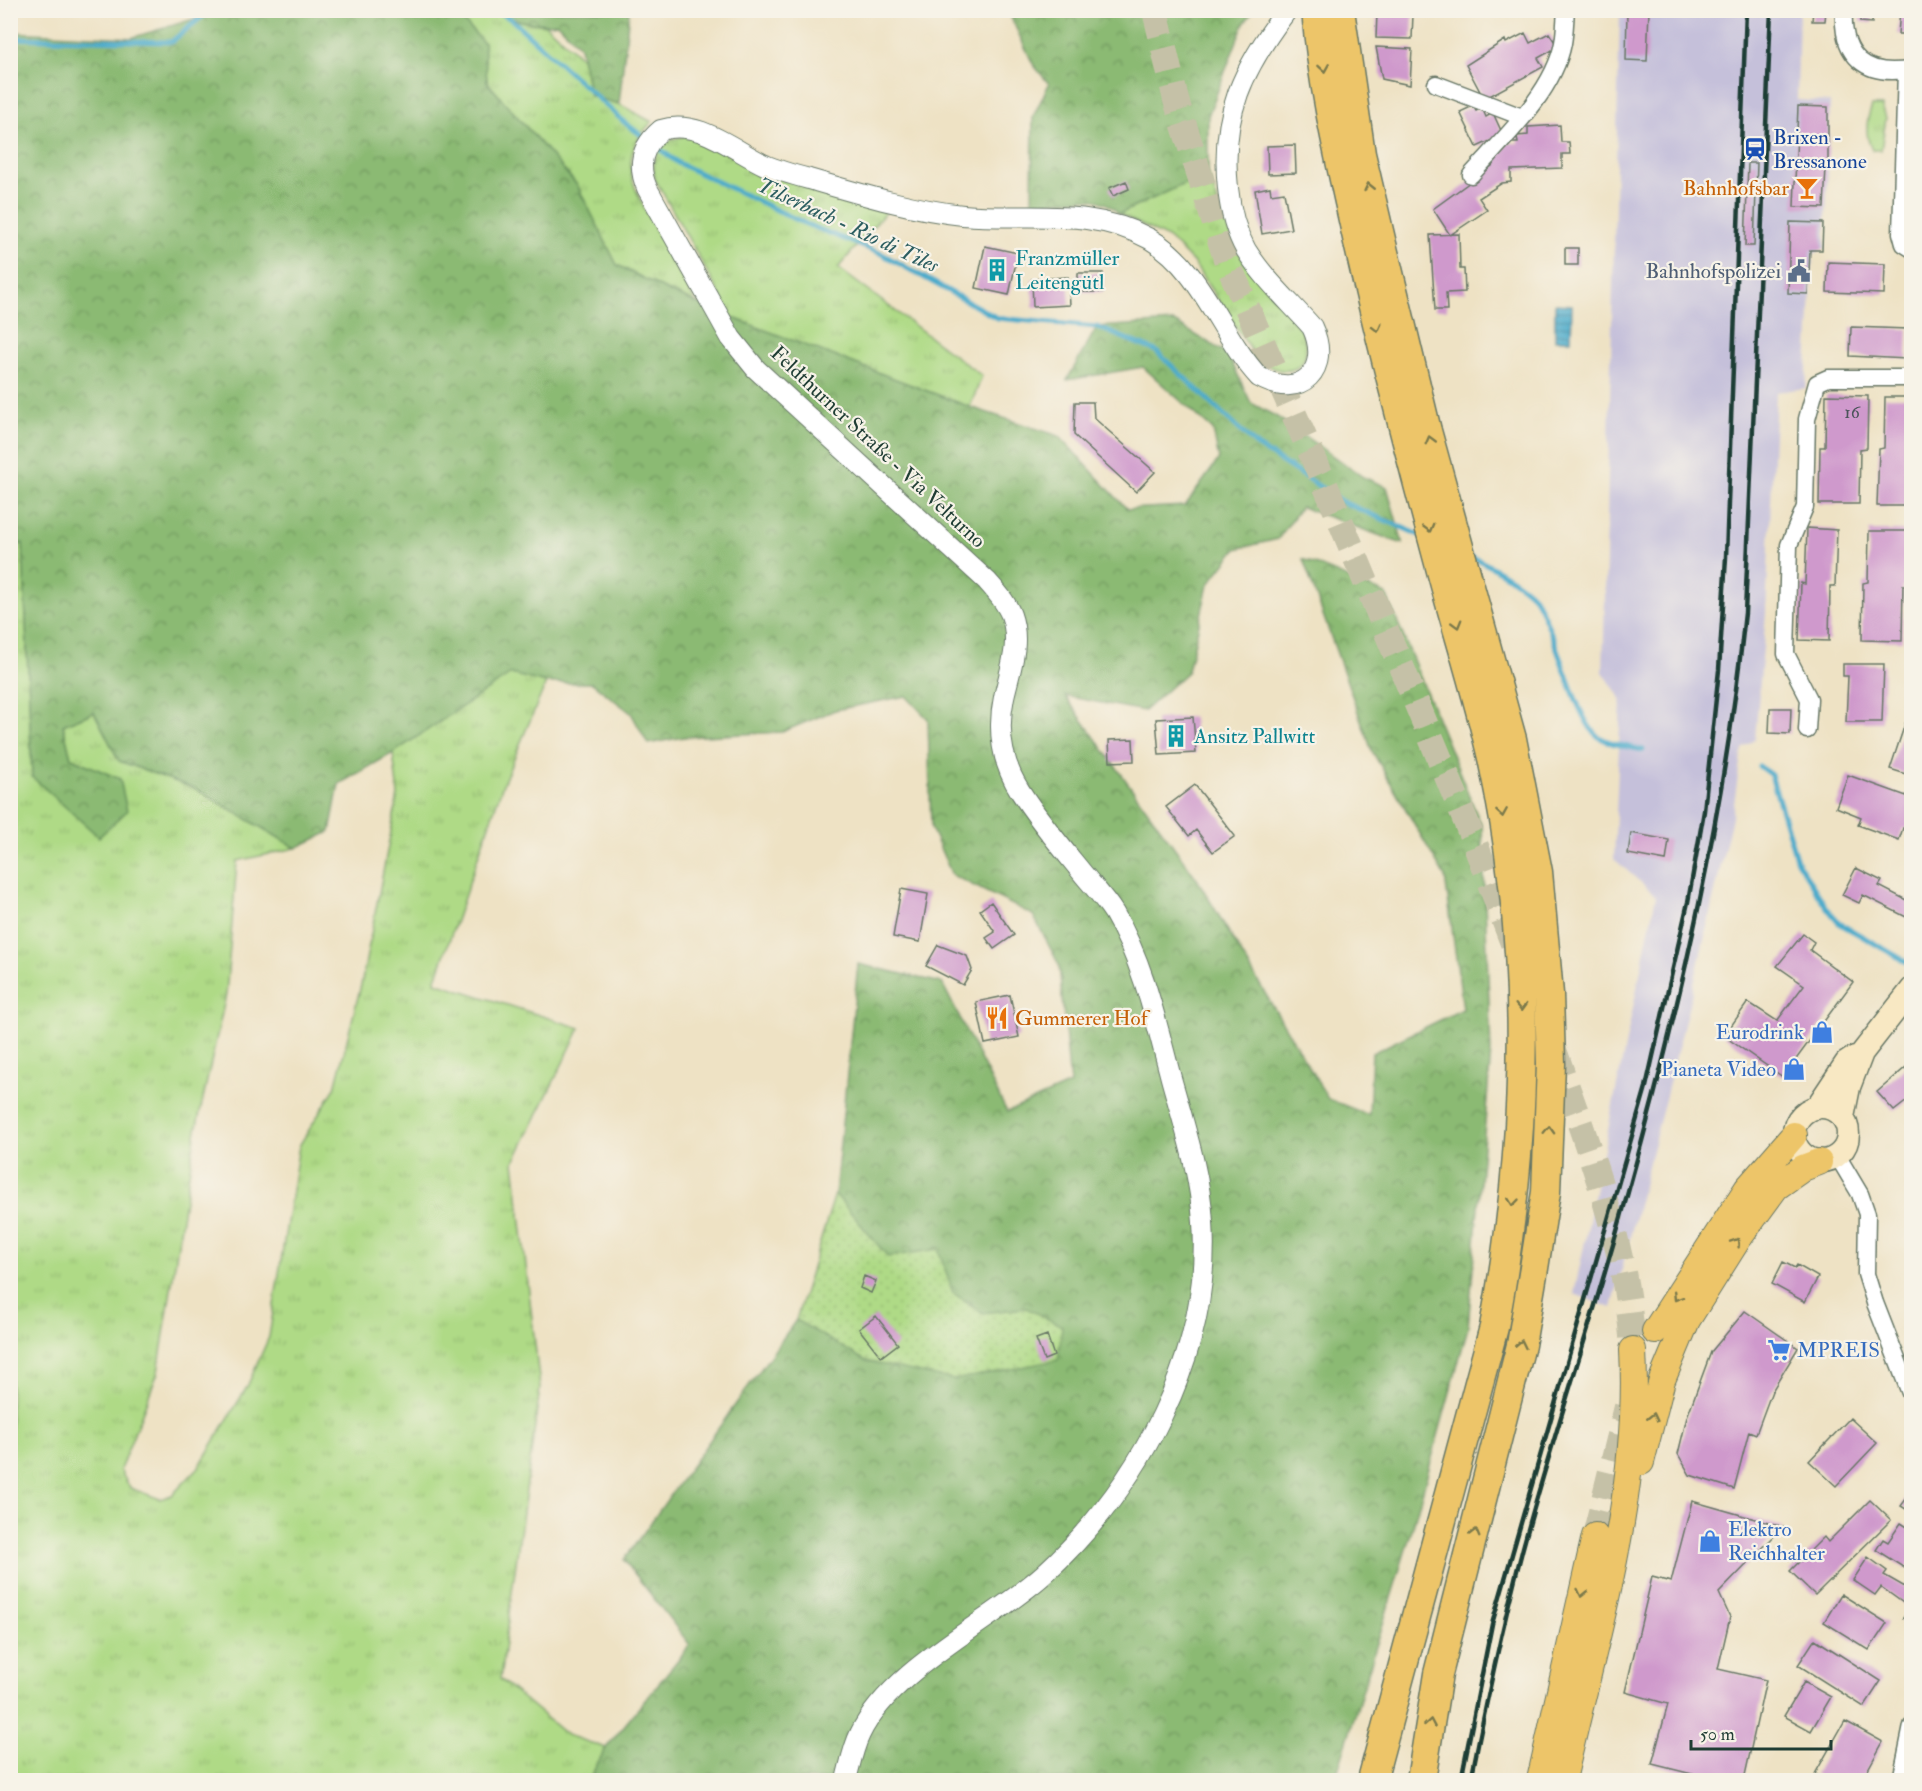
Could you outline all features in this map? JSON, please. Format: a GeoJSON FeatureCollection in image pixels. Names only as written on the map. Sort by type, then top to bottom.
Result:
{"type":"FeatureCollection","features":[{"type":"Feature","properties":{"kind":"highway"},"geometry":{"type":"LineString","coordinates":[[1316,10],[1338,159],[1363,271],[1419,487],[1454,572],[1512,739],[1538,872],[1549,994],[1549,1127],[1546,1192],[1521,1345],[1438,1674],[1421,1780]]}},
{"type":"Feature","properties":{"kind":"highway"},"geometry":{"type":"LineString","coordinates":[[1340,10],[1361,154],[1446,497],[1454,572],[1474,686],[1502,814],[1518,945],[1521,1122],[1507,1258],[1494,1327],[1372,1780]]}},
{"type":"Feature","properties":{"kind":"main road"},"geometry":{"type":"LineString","coordinates":[[1843,1117],[1849,1087],[1862,1053],[1910,991]]}},
{"type":"Feature","properties":{"kind":"main road"},"geometry":{"type":"LineString","coordinates":[[1655,1331],[1747,1189],[1794,1135],[1800,1117],[1816,1108],[1846,1063],[1862,1053]]}},
{"type":"Feature","properties":{"kind":"main road"},"geometry":{"type":"LineString","coordinates":[[1563,1780],[1624,1513],[1648,1440],[1662,1380],[1687,1320],[1738,1239],[1776,1188],[1803,1168],[1828,1159],[1848,1142],[1847,1125],[1843,1117],[1835,1110],[1816,1108]]}},
{"type":"Feature","properties":{"kind":"main road"},"geometry":{"type":"LineString","coordinates":[[1794,1135],[1795,1143],[1804,1156],[1828,1159]]}},
{"type":"Feature","properties":{"kind":"main road"},"geometry":{"type":"LineString","coordinates":[[1624,1513],[1632,1446],[1633,1350]]}},
{"type":"Feature","properties":{"kind":"main road"},"geometry":{"type":"LineString","coordinates":[[1540,1780],[1595,1536]]}},
{"type":"Feature","properties":{"kind":"street","name":"Feldthurner Straße - Via Velturno"},"geometry":{"type":"LineString","coordinates":[[846,1780],[860,1734],[882,1700],[931,1658],[1041,1577],[1084,1535],[1115,1496],[1145,1447],[1168,1400],[1194,1330],[1202,1290],[1203,1218],[1195,1169],[1140,963],[1113,911],[1056,840],[1009,771],[1002,740],[1001,713],[1013,659],[1015,632],[1007,607],[987,580],[756,369],[731,338],[647,188],[641,169],[649,143],[670,127],[686,126],[701,131],[768,166],[807,179],[936,211],[993,217],[1087,217],[1136,232],[1161,247],[1184,270],[1249,366],[1270,384],[1290,386],[1301,383],[1315,369],[1319,347],[1312,327],[1280,294],[1245,248],[1233,216],[1225,164],[1226,141],[1238,90],[1262,43],[1287,10]]}},
{"type":"Feature","properties":{"kind":"street"},"geometry":{"type":"LineString","coordinates":[[1471,175],[1522,117],[1552,73],[1563,44],[1566,10]]}},
{"type":"Feature","properties":{"kind":"street"},"geometry":{"type":"LineString","coordinates":[[1844,10],[1846,41],[1861,63],[1883,72],[1909,69],[1902,233],[1904,244],[1911,249]]}},
{"type":"Feature","properties":{"kind":"street"},"geometry":{"type":"LineString","coordinates":[[1436,84],[1522,117]]}},
{"type":"Feature","properties":{"kind":"street"},"geometry":{"type":"LineString","coordinates":[[1807,730],[1809,699],[1786,654],[1786,643],[1789,545],[1805,507],[1807,419],[1817,383],[1828,378],[1911,378]]}},
{"type":"Feature","properties":{"kind":"street"},"geometry":{"type":"LineString","coordinates":[[1828,1159],[1860,1194],[1867,1214],[1866,1274],[1911,1398]]}},
{"type":"Feature","properties":{"kind":"street"},"geometry":{"type":"LineString","coordinates":[[1901,1780],[1911,1726]]}},
{"type":"Feature","properties":{"kind":"shaded area"},"geometry":{"type":"Polygon","coordinates":[[[1620,11],[1799,11],[1797,100],[1830,102],[1825,248],[1813,254],[1806,388],[1776,392],[1766,613],[1755,739],[1742,749],[1732,817],[1690,1001],[1612,1308],[1574,1294],[1656,896],[1614,859],[1621,699],[1603,672],[1620,11]]]}},
{"type":"Feature","properties":{"kind":"green space"},"geometry":{"type":"Polygon","coordinates":[[[223,10],[454,11],[484,43],[487,82],[577,185],[617,265],[668,291],[733,318],[970,407],[1059,436],[1127,509],[1185,506],[1219,459],[1213,430],[1143,367],[1067,380],[1097,327],[1174,322],[1228,354],[1251,403],[1277,417],[1363,477],[1387,487],[1403,544],[1301,507],[1278,539],[1236,549],[1208,585],[1188,671],[1144,711],[1065,696],[1197,879],[1328,1099],[1369,1115],[1372,1053],[1463,1009],[1445,877],[1372,751],[1303,559],[1386,594],[1482,827],[1491,1051],[1468,1327],[1413,1526],[1335,1780],[589,1780],[606,1748],[690,1645],[624,1560],[796,1320],[866,1361],[1026,1308],[983,1313],[953,1293],[938,1249],[888,1257],[835,1194],[858,964],[942,983],[1007,1112],[1070,1084],[1059,965],[1033,915],[952,875],[931,828],[928,719],[906,696],[835,710],[782,732],[684,737],[648,744],[631,713],[592,683],[546,683],[511,674],[393,753],[339,784],[330,832],[296,848],[196,789],[119,761],[94,712],[63,725],[71,758],[120,779],[127,811],[99,837],[32,777],[23,543],[11,548],[11,32],[131,38],[223,10]]]}},
{"type":"Feature","properties":{"kind":"green space"},"geometry":{"type":"Polygon","coordinates":[[[454,11],[495,11],[512,20],[546,25],[583,59],[590,96],[619,104],[652,122],[636,144],[631,157],[631,172],[648,217],[695,302],[617,265],[577,185],[487,82],[484,43],[454,11]]]}},
{"type":"Feature","properties":{"kind":"green space"},"geometry":{"type":"Polygon","coordinates":[[[495,11],[629,11],[619,104],[590,96],[580,47],[558,23],[525,22],[495,11]]]}},
{"type":"Feature","properties":{"kind":"green space"},"geometry":{"type":"Polygon","coordinates":[[[1008,11],[1253,11],[1243,25],[1208,116],[1208,173],[1119,214],[1110,206],[1090,199],[1032,204],[1033,117],[1049,84],[1033,64],[1008,11]]]}},
{"type":"Feature","properties":{"kind":"green space"},"geometry":{"type":"Polygon","coordinates":[[[1872,106],[1882,106],[1886,118],[1881,150],[1872,150],[1868,139],[1868,117],[1872,106]]]}},
{"type":"Feature","properties":{"kind":"green space"},"geometry":{"type":"Polygon","coordinates":[[[685,136],[702,140],[889,208],[838,268],[982,376],[970,407],[733,318],[655,179],[654,162],[659,150],[669,141],[685,136]]]}},
{"type":"Feature","properties":{"kind":"green space"},"geometry":{"type":"Polygon","coordinates":[[[1208,173],[1223,218],[1243,259],[1301,330],[1306,354],[1297,368],[1279,370],[1257,359],[1193,262],[1170,239],[1119,214],[1208,173]]]}},
{"type":"Feature","properties":{"kind":"green space"},"geometry":{"type":"Polygon","coordinates":[[[23,542],[32,777],[120,779],[71,758],[63,725],[94,712],[119,761],[196,789],[296,848],[237,861],[226,995],[196,1130],[158,1372],[120,1470],[130,1488],[160,1499],[172,1495],[199,1467],[247,1387],[269,1337],[299,1146],[335,1088],[362,981],[398,795],[393,753],[511,673],[546,683],[503,784],[435,982],[580,1028],[514,1162],[540,1388],[500,1679],[567,1735],[606,1748],[589,1780],[11,1780],[10,548],[23,542]]]}},
{"type":"Feature","properties":{"kind":"green space"},"geometry":{"type":"Polygon","coordinates":[[[835,1194],[888,1257],[938,1249],[953,1293],[983,1313],[1026,1308],[1062,1326],[1058,1360],[954,1380],[866,1361],[796,1320],[835,1194]]]}},
{"type":"Feature","properties":{"kind":"water"},"geometry":{"type":"Polygon","coordinates":[[[1555,304],[1572,305],[1571,340],[1555,340],[1555,304]]]}},
{"type":"Feature","properties":{"kind":"building"},"geometry":{"type":"Polygon","coordinates":[[[1627,10],[1649,10],[1647,61],[1626,60],[1627,10]]]}},
{"type":"Feature","properties":{"kind":"building"},"geometry":{"type":"Polygon","coordinates":[[[1813,10],[1826,10],[1825,21],[1812,21],[1813,10]]]}},
{"type":"Feature","properties":{"kind":"building"},"geometry":{"type":"Polygon","coordinates":[[[1860,10],[1873,10],[1872,23],[1860,22],[1860,10]]]}},
{"type":"Feature","properties":{"kind":"building"},"geometry":{"type":"Polygon","coordinates":[[[1900,10],[1912,10],[1912,34],[1898,34],[1900,10]]]}},
{"type":"Feature","properties":{"kind":"building"},"geometry":{"type":"Polygon","coordinates":[[[1377,13],[1413,14],[1412,39],[1376,38],[1377,13]]]}},
{"type":"Feature","properties":{"kind":"building"},"geometry":{"type":"Polygon","coordinates":[[[1525,33],[1530,43],[1549,33],[1558,47],[1538,58],[1543,67],[1484,99],[1466,65],[1505,40],[1506,43],[1525,33]]]}},
{"type":"Feature","properties":{"kind":"building"},"geometry":{"type":"Polygon","coordinates":[[[1376,47],[1412,49],[1410,85],[1382,79],[1376,47]]]}},
{"type":"Feature","properties":{"kind":"building"},"geometry":{"type":"Polygon","coordinates":[[[1473,106],[1476,111],[1482,108],[1486,117],[1493,113],[1503,135],[1477,147],[1460,112],[1473,106]]]}},
{"type":"Feature","properties":{"kind":"building"},"geometry":{"type":"Polygon","coordinates":[[[1798,106],[1828,107],[1828,168],[1826,167],[1824,208],[1794,207],[1798,106]]]}},
{"type":"Feature","properties":{"kind":"building"},"geometry":{"type":"Polygon","coordinates":[[[1560,125],[1561,142],[1569,142],[1570,154],[1562,154],[1562,168],[1511,170],[1511,182],[1502,183],[1479,198],[1487,210],[1450,235],[1433,209],[1492,166],[1508,143],[1518,143],[1517,136],[1528,135],[1528,127],[1560,125]]]}},
{"type":"Feature","properties":{"kind":"building"},"geometry":{"type":"Polygon","coordinates":[[[1295,145],[1296,173],[1268,174],[1267,146],[1295,145]]]}},
{"type":"Feature","properties":{"kind":"building"},"geometry":{"type":"Polygon","coordinates":[[[1748,163],[1757,163],[1754,246],[1745,246],[1748,163]]]}},
{"type":"Feature","properties":{"kind":"building"},"geometry":{"type":"Polygon","coordinates":[[[1126,181],[1129,189],[1113,196],[1109,188],[1126,181]]]}},
{"type":"Feature","properties":{"kind":"building"},"geometry":{"type":"Polygon","coordinates":[[[1270,187],[1271,194],[1284,192],[1291,229],[1262,234],[1255,190],[1270,187]]]}},
{"type":"Feature","properties":{"kind":"building","name":"Bahnhofspolizei"},"geometry":{"type":"Polygon","coordinates":[[[1790,222],[1823,223],[1822,250],[1810,250],[1808,294],[1788,293],[1790,222]]]}},
{"type":"Feature","properties":{"kind":"building"},"geometry":{"type":"Polygon","coordinates":[[[1459,234],[1460,269],[1464,269],[1465,292],[1446,293],[1447,310],[1435,310],[1430,235],[1459,234]]]}},
{"type":"Feature","properties":{"kind":"building","name":"Franzmüller Leitengütl"},"geometry":{"type":"Polygon","coordinates":[[[985,246],[1018,253],[1009,295],[976,288],[985,246]]]}},
{"type":"Feature","properties":{"kind":"building"},"geometry":{"type":"Polygon","coordinates":[[[1565,248],[1578,248],[1578,265],[1565,265],[1565,248]]]}},
{"type":"Feature","properties":{"kind":"building"},"geometry":{"type":"Polygon","coordinates":[[[1828,262],[1885,264],[1884,294],[1827,292],[1828,262]]]}},
{"type":"Feature","properties":{"kind":"building"},"geometry":{"type":"Polygon","coordinates":[[[1078,273],[1103,273],[1103,292],[1078,292],[1078,273]]]}},
{"type":"Feature","properties":{"kind":"building"},"geometry":{"type":"Polygon","coordinates":[[[1068,277],[1070,305],[1033,307],[1032,279],[1068,277]]]}},
{"type":"Feature","properties":{"kind":"building"},"geometry":{"type":"Polygon","coordinates":[[[1851,327],[1908,329],[1907,359],[1850,356],[1851,327]]]}},
{"type":"Feature","properties":{"kind":"building"},"geometry":{"type":"Polygon","coordinates":[[[1826,395],[1868,396],[1867,448],[1860,449],[1859,504],[1819,504],[1820,447],[1825,447],[1826,395]]]}},
{"type":"Feature","properties":{"kind":"building"},"geometry":{"type":"Polygon","coordinates":[[[1885,397],[1912,397],[1912,506],[1877,506],[1879,449],[1884,448],[1885,397]]]}},
{"type":"Feature","properties":{"kind":"building"},"geometry":{"type":"Polygon","coordinates":[[[1075,402],[1093,402],[1094,418],[1155,472],[1136,492],[1074,435],[1075,402]]]}},
{"type":"Feature","properties":{"kind":"building"},"geometry":{"type":"Polygon","coordinates":[[[1807,528],[1837,530],[1835,586],[1830,586],[1829,641],[1799,640],[1801,583],[1805,584],[1807,528]]]}},
{"type":"Feature","properties":{"kind":"building"},"geometry":{"type":"Polygon","coordinates":[[[1869,531],[1911,531],[1910,585],[1903,585],[1902,641],[1862,640],[1863,583],[1868,582],[1869,531]]]}},
{"type":"Feature","properties":{"kind":"building"},"geometry":{"type":"Polygon","coordinates":[[[1843,664],[1884,664],[1882,722],[1846,722],[1848,676],[1843,676],[1843,664]]]}},
{"type":"Feature","properties":{"kind":"building"},"geometry":{"type":"Polygon","coordinates":[[[1912,707],[1912,776],[1890,769],[1912,707]]]}},
{"type":"Feature","properties":{"kind":"building"},"geometry":{"type":"Polygon","coordinates":[[[1770,708],[1791,708],[1790,734],[1769,733],[1770,708]]]}},
{"type":"Feature","properties":{"kind":"building","name":"Ansitz Pallwitt"},"geometry":{"type":"Polygon","coordinates":[[[1193,717],[1196,753],[1159,755],[1156,719],[1193,717]]]}},
{"type":"Feature","properties":{"kind":"building"},"geometry":{"type":"Polygon","coordinates":[[[1133,739],[1134,761],[1110,762],[1109,740],[1133,739]]]}},
{"type":"Feature","properties":{"kind":"building"},"geometry":{"type":"Polygon","coordinates":[[[1848,775],[1912,798],[1912,825],[1909,830],[1903,828],[1899,840],[1858,825],[1861,817],[1836,807],[1848,775]]]}},
{"type":"Feature","properties":{"kind":"building"},"geometry":{"type":"Polygon","coordinates":[[[1195,785],[1235,836],[1213,852],[1196,830],[1189,836],[1166,807],[1195,785]]]}},
{"type":"Feature","properties":{"kind":"building"},"geometry":{"type":"Polygon","coordinates":[[[1631,833],[1669,840],[1666,861],[1628,854],[1631,833]]]}},
{"type":"Feature","properties":{"kind":"building"},"geometry":{"type":"Polygon","coordinates":[[[1856,868],[1882,881],[1879,886],[1912,903],[1912,920],[1863,895],[1859,903],[1842,895],[1856,868]]]}},
{"type":"Feature","properties":{"kind":"building"},"geometry":{"type":"Polygon","coordinates":[[[901,889],[928,894],[920,942],[893,937],[901,889]]]}},
{"type":"Feature","properties":{"kind":"building"},"geometry":{"type":"Polygon","coordinates":[[[991,902],[1014,935],[994,949],[986,938],[995,932],[980,910],[991,902]]]}},
{"type":"Feature","properties":{"kind":"building"},"geometry":{"type":"Polygon","coordinates":[[[1803,934],[1814,942],[1810,950],[1853,982],[1783,1077],[1724,1036],[1748,1002],[1777,1021],[1804,985],[1777,966],[1803,934]]]}},
{"type":"Feature","properties":{"kind":"building"},"geometry":{"type":"Polygon","coordinates":[[[938,945],[967,956],[972,970],[963,985],[926,966],[938,945]]]}},
{"type":"Feature","properties":{"kind":"building"},"geometry":{"type":"Polygon","coordinates":[[[1010,995],[1019,1037],[985,1044],[976,1002],[1010,995]]]}},
{"type":"Feature","properties":{"kind":"building"},"geometry":{"type":"Polygon","coordinates":[[[1912,1062],[1912,1097],[1894,1111],[1877,1092],[1912,1062]]]}},
{"type":"Feature","properties":{"kind":"building"},"geometry":{"type":"Polygon","coordinates":[[[1783,1262],[1795,1268],[1797,1265],[1818,1277],[1805,1302],[1772,1284],[1783,1262]]]}},
{"type":"Feature","properties":{"kind":"building"},"geometry":{"type":"Polygon","coordinates":[[[864,1276],[876,1281],[871,1293],[860,1288],[864,1276]]]}},
{"type":"Feature","properties":{"kind":"building"},"geometry":{"type":"Polygon","coordinates":[[[1745,1311],[1798,1348],[1772,1391],[1756,1434],[1749,1431],[1734,1489],[1690,1475],[1678,1454],[1687,1417],[1711,1352],[1745,1311]]]}},
{"type":"Feature","properties":{"kind":"building"},"geometry":{"type":"Polygon","coordinates":[[[876,1316],[898,1344],[881,1357],[859,1329],[876,1316]]]}},
{"type":"Feature","properties":{"kind":"building"},"geometry":{"type":"Polygon","coordinates":[[[1047,1335],[1054,1356],[1044,1360],[1036,1339],[1047,1335]]]}},
{"type":"Feature","properties":{"kind":"building"},"geometry":{"type":"Polygon","coordinates":[[[1850,1418],[1877,1443],[1836,1486],[1809,1461],[1850,1418]]]}},
{"type":"Feature","properties":{"kind":"building"},"geometry":{"type":"Polygon","coordinates":[[[1912,1491],[1912,1513],[1901,1506],[1912,1491]]]}},
{"type":"Feature","properties":{"kind":"building"},"geometry":{"type":"Polygon","coordinates":[[[1870,1500],[1891,1520],[1815,1595],[1790,1571],[1824,1537],[1828,1542],[1870,1500]]]}},
{"type":"Feature","properties":{"kind":"building"},"geometry":{"type":"Polygon","coordinates":[[[1692,1501],[1783,1527],[1719,1593],[1730,1617],[1718,1669],[1766,1680],[1744,1780],[1716,1780],[1652,1764],[1668,1704],[1625,1692],[1652,1577],[1671,1582],[1692,1501]]]}},
{"type":"Feature","properties":{"kind":"building"},"geometry":{"type":"Polygon","coordinates":[[[1901,1523],[1912,1530],[1912,1560],[1906,1569],[1876,1550],[1883,1539],[1888,1542],[1901,1523]]]}},
{"type":"Feature","properties":{"kind":"building"},"geometry":{"type":"Polygon","coordinates":[[[1868,1557],[1887,1571],[1884,1575],[1912,1591],[1912,1623],[1903,1618],[1910,1608],[1881,1587],[1875,1595],[1853,1580],[1868,1557]]]}},
{"type":"Feature","properties":{"kind":"building"},"geometry":{"type":"Polygon","coordinates":[[[1841,1594],[1887,1623],[1869,1650],[1824,1622],[1841,1594]]]}},
{"type":"Feature","properties":{"kind":"building"},"geometry":{"type":"Polygon","coordinates":[[[1815,1639],[1881,1681],[1864,1707],[1798,1665],[1815,1639]]]}},
{"type":"Feature","properties":{"kind":"building"},"geometry":{"type":"Polygon","coordinates":[[[1804,1682],[1831,1697],[1811,1731],[1784,1716],[1804,1682]]]}},
{"type":"Feature","properties":{"kind":"building"},"geometry":{"type":"Polygon","coordinates":[[[1845,1721],[1883,1742],[1862,1780],[1826,1780],[1815,1774],[1845,1721]]]}},
{"type":"Feature","properties":{"kind":"waterway","name":"Tilserbach - Rio di Tiles"},"geometry":{"type":"LineString","coordinates":[[10,38],[171,42],[210,10]]}},
{"type":"Feature","properties":{"kind":"waterway","name":"Tilserbach - Rio di Tiles"},"geometry":{"type":"LineString","coordinates":[[496,10],[512,20],[624,122],[678,163],[806,224],[882,254],[997,318],[1097,327],[1156,351],[1257,446],[1345,503],[1422,536]]}},
{"type":"Feature","properties":{"kind":"waterway"},"geometry":{"type":"LineString","coordinates":[[1472,557],[1516,582],[1536,600],[1590,728],[1599,737],[1609,742],[1643,750]]}},
{"type":"Feature","properties":{"kind":"waterway"},"geometry":{"type":"LineString","coordinates":[[1759,766],[1771,775],[1797,861],[1825,905],[1839,923],[1912,965]]}},
{"type":"Feature","properties":{"kind":"tunnel"},"geometry":{"type":"LineString","coordinates":[[1155,10],[1176,100],[1227,262],[1330,496],[1474,841],[1513,943]]}},
{"type":"Feature","properties":{"kind":"tunnel"},"geometry":{"type":"LineString","coordinates":[[1554,1050],[1592,1160],[1614,1234],[1623,1272],[1633,1350]]}},
{"type":"Feature","properties":{"kind":"tunnel"},"geometry":{"type":"LineString","coordinates":[[1595,1536],[1627,1407]]}},
{"type":"Feature","properties":{"kind":"railway"},"geometry":{"type":"LineString","coordinates":[[1461,1780],[1492,1624],[1646,1087],[1688,902],[1704,811],[1719,670],[1726,557],[1746,10]]}},
{"type":"Feature","properties":{"kind":"railway"},"geometry":{"type":"LineString","coordinates":[[1471,1780],[1521,1554],[1616,1233],[1666,1049],[1699,905],[1726,759],[1745,613],[1771,10]]}},
{"type":"Feature","properties":{"kind":"place","name":"Brixen - Bressanone"},"geometry":{"type":"Point","coordinates":[1755,149]}},
{"type":"Feature","properties":{"kind":"place","name":"Bahnhofsbar"},"geometry":{"type":"Point","coordinates":[1807,188]}},
{"type":"Feature","properties":{"kind":"place","name":"Franzmüller Leitengütl"},"geometry":{"type":"Point","coordinates":[997,270]}},
{"type":"Feature","properties":{"kind":"place","name":"Bahnhofspolizei"},"geometry":{"type":"Point","coordinates":[1799,271]}},
{"type":"Feature","properties":{"kind":"place","name":"Ansitz Pallwitt"},"geometry":{"type":"Point","coordinates":[1176,736]}},
{"type":"Feature","properties":{"kind":"place","name":"Gummerer Hof"},"geometry":{"type":"Point","coordinates":[997,1018]}},
{"type":"Feature","properties":{"kind":"place","name":"Eurodrink"},"geometry":{"type":"Point","coordinates":[1822,1032]}},
{"type":"Feature","properties":{"kind":"place","name":"Pianeta Video"},"geometry":{"type":"Point","coordinates":[1794,1069]}},
{"type":"Feature","properties":{"kind":"place","name":"MPREIS"},"geometry":{"type":"Point","coordinates":[1779,1350]}},
{"type":"Feature","properties":{"kind":"place","name":"Elektro Reichhalter"},"geometry":{"type":"Point","coordinates":[1710,1541]}}]}
